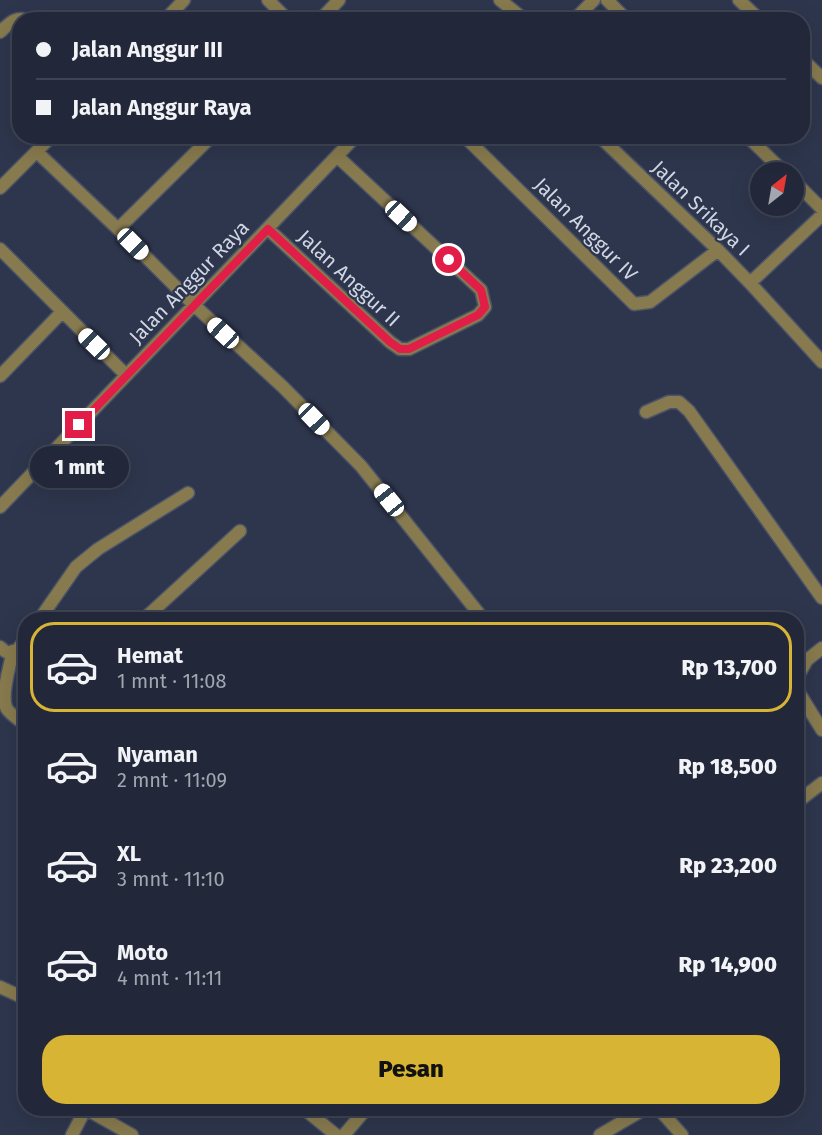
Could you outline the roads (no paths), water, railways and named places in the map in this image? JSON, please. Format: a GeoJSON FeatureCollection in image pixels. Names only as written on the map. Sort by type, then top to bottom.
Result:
{"type":"FeatureCollection","features":[{"type":"Feature","properties":{"kind":"street"},"geometry":{"type":"LineString","coordinates":[[173,12],[184,0]]}},
{"type":"Feature","properties":{"kind":"street"},"geometry":{"type":"LineString","coordinates":[[268,0],[280,12]]}},
{"type":"Feature","properties":{"kind":"street"},"geometry":{"type":"LineString","coordinates":[[328,12],[339,0]]}},
{"type":"Feature","properties":{"kind":"street"},"geometry":{"type":"LineString","coordinates":[[500,0],[515,12]]}},
{"type":"Feature","properties":{"kind":"street"},"geometry":{"type":"LineString","coordinates":[[582,12],[594,0]]}},
{"type":"Feature","properties":{"kind":"street"},"geometry":{"type":"LineString","coordinates":[[607,0],[619,12]]}},
{"type":"Feature","properties":{"kind":"street"},"geometry":{"type":"LineString","coordinates":[[739,0],[752,12]]}},
{"type":"Feature","properties":{"kind":"street"},"geometry":{"type":"LineString","coordinates":[[0,32],[12,22]]}},
{"type":"Feature","properties":{"kind":"street"},"geometry":{"type":"LineString","coordinates":[[810,67],[822,78]]}},
{"type":"Feature","properties":{"kind":"street"},"geometry":{"type":"LineString","coordinates":[[0,188],[44,144]]}},
{"type":"Feature","properties":{"kind":"street"},"geometry":{"type":"LineString","coordinates":[[118,229],[204,144]]}},
{"type":"Feature","properties":{"kind":"street","name":"Jalan Anggur Raya"},"geometry":{"type":"LineString","coordinates":[[0,507],[349,144]]}},
{"type":"Feature","properties":{"kind":"street","name":"Jalan Anggur IV"},"geometry":{"type":"LineString","coordinates":[[472,144],[634,304],[650,302],[718,250]]}},
{"type":"Feature","properties":{"kind":"street","name":"Jalan Srikaya I"},"geometry":{"type":"LineString","coordinates":[[607,144],[718,250],[819,355]]}},
{"type":"Feature","properties":{"kind":"street"},"geometry":{"type":"LineString","coordinates":[[755,144],[774,162]]}},
{"type":"Feature","properties":{"kind":"street"},"geometry":{"type":"LineString","coordinates":[[37,152],[194,305],[283,387],[361,466],[478,612]]}},
{"type":"Feature","properties":{"kind":"street","name":"Jalan Anggur II"},"geometry":{"type":"LineString","coordinates":[[268,229],[400,349],[409,349],[478,315],[485,307],[481,290],[338,157]]}},
{"type":"Feature","properties":{"kind":"street"},"geometry":{"type":"LineString","coordinates":[[804,191],[822,209]]}},
{"type":"Feature","properties":{"kind":"street"},"geometry":{"type":"LineString","coordinates":[[750,283],[822,214]]}},
{"type":"Feature","properties":{"kind":"street"},"geometry":{"type":"LineString","coordinates":[[0,249],[126,375]]}},
{"type":"Feature","properties":{"kind":"street"},"geometry":{"type":"LineString","coordinates":[[0,376],[62,312]]}},
{"type":"Feature","properties":{"kind":"street"},"geometry":{"type":"LineString","coordinates":[[646,412],[669,402],[679,402],[689,411],[822,598]]}},
{"type":"Feature","properties":{"kind":"street"},"geometry":{"type":"LineString","coordinates":[[45,612],[76,567],[83,561],[98,549],[188,493]]}},
{"type":"Feature","properties":{"kind":"street"},"geometry":{"type":"LineString","coordinates":[[152,612],[240,531]]}},
{"type":"Feature","properties":{"kind":"street"},"geometry":{"type":"LineString","coordinates":[[0,647],[6,652],[16,652],[18,649]]}},
{"type":"Feature","properties":{"kind":"street"},"geometry":{"type":"LineString","coordinates":[[804,665],[822,648]]}},
{"type":"Feature","properties":{"kind":"street"},"geometry":{"type":"LineString","coordinates":[[13,651],[4,703],[9,711],[18,718]]}},
{"type":"Feature","properties":{"kind":"street"},"geometry":{"type":"LineString","coordinates":[[804,701],[822,730]]}},
{"type":"Feature","properties":{"kind":"street"},"geometry":{"type":"LineString","coordinates":[[804,797],[822,783]]}},
{"type":"Feature","properties":{"kind":"street"},"geometry":{"type":"LineString","coordinates":[[0,987],[18,995]]}},
{"type":"Feature","properties":{"kind":"street"},"geometry":{"type":"LineString","coordinates":[[72,1135],[82,1116]]}},
{"type":"Feature","properties":{"kind":"street"},"geometry":{"type":"LineString","coordinates":[[98,1116],[132,1135]]}},
{"type":"Feature","properties":{"kind":"street"},"geometry":{"type":"LineString","coordinates":[[313,1116],[336,1135]]}},
{"type":"Feature","properties":{"kind":"street"},"geometry":{"type":"LineString","coordinates":[[344,1135],[360,1116]]}},
{"type":"Feature","properties":{"kind":"street"},"geometry":{"type":"LineString","coordinates":[[600,1135],[632,1116]]}},
{"type":"Feature","properties":{"kind":"street"},"geometry":{"type":"LineString","coordinates":[[665,1116],[682,1135]]}}]}
